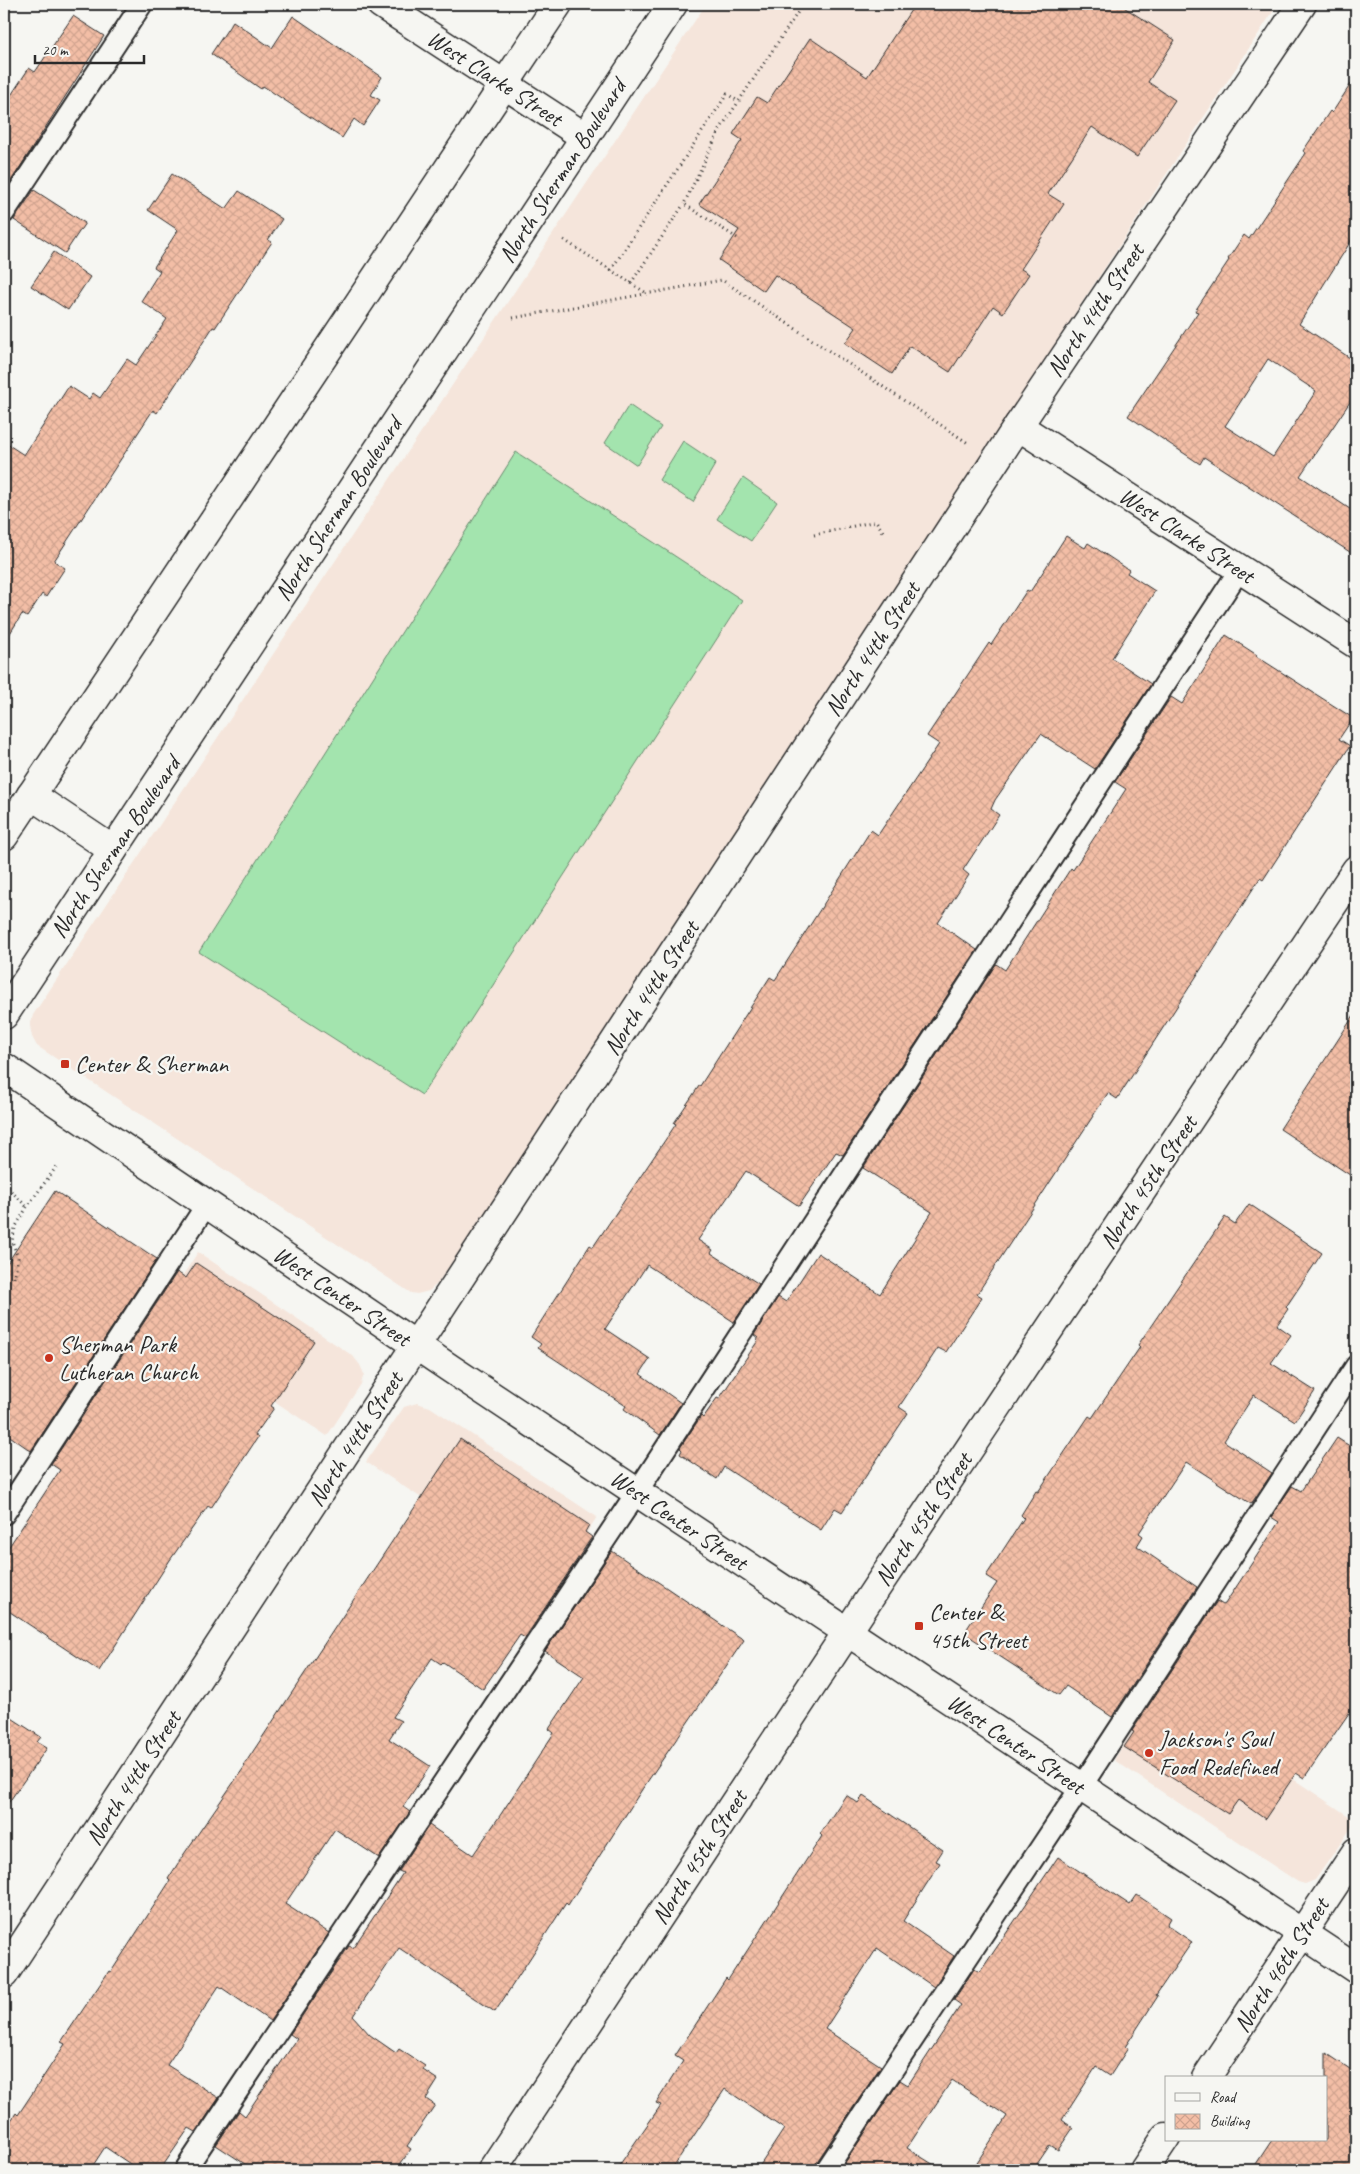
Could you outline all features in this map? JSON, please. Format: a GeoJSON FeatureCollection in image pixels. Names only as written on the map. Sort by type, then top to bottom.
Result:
{"type":"FeatureCollection","features":[{"type":"Feature","properties":{"kind":"street","name":"West Clarke Street"},"geometry":{"type":"LineString","coordinates":[[381,4],[585,137]]}},
{"type":"Feature","properties":{"kind":"street"},"geometry":{"type":"LineString","coordinates":[[4,836],[558,4]]}},
{"type":"Feature","properties":{"kind":"street","name":"North Sherman Boulevard"},"geometry":{"type":"LineString","coordinates":[[4,1015],[673,4]]}},
{"type":"Feature","properties":{"kind":"street","name":"North 44th Street"},"geometry":{"type":"LineString","coordinates":[[4,1974],[1018,426],[1302,4]]}},
{"type":"Feature","properties":{"kind":"street","name":"West Clarke Street"},"geometry":{"type":"LineString","coordinates":[[1018,426],[1356,644]]}},
{"type":"Feature","properties":{"kind":"street"},"geometry":{"type":"LineString","coordinates":[[31,795],[113,850]]}},
{"type":"Feature","properties":{"kind":"street","name":"North 45th Street"},"geometry":{"type":"LineString","coordinates":[[492,2170],[1356,870]]}},
{"type":"Feature","properties":{"kind":"street","name":"West Center Street"},"geometry":{"type":"LineString","coordinates":[[4,1067],[417,1346],[1356,1969]]}},
{"type":"Feature","properties":{"kind":"street","name":"North 46th Street"},"geometry":{"type":"LineString","coordinates":[[1207,2076],[1356,1852]]}},
{"type":"Feature","properties":{"kind":"street"},"geometry":{"type":"LineString","coordinates":[[1144,2170],[1165,2138]]}},
{"type":"Feature","properties":{"kind":"lane"},"geometry":{"type":"LineString","coordinates":[[4,213],[142,4]]}},
{"type":"Feature","properties":{"kind":"lane"},"geometry":{"type":"LineString","coordinates":[[185,2170],[637,1492],[1240,569]]}},
{"type":"Feature","properties":{"kind":"lane"},"geometry":{"type":"LineString","coordinates":[[4,1514],[207,1204]]}},
{"type":"Feature","properties":{"kind":"lane"},"geometry":{"type":"LineString","coordinates":[[826,2170],[1081,1787],[1356,1366]]}},
{"type":"Feature","properties":{"kind":"path"},"geometry":{"type":"LineString","coordinates":[[631,283],[684,204],[719,131],[802,6],[799,4]]}},
{"type":"Feature","properties":{"kind":"path"},"geometry":{"type":"LineString","coordinates":[[611,270],[727,94],[738,101]]}},
{"type":"Feature","properties":{"kind":"path"},"geometry":{"type":"LineString","coordinates":[[684,204],[737,238]]}},
{"type":"Feature","properties":{"kind":"path"},"geometry":{"type":"LineString","coordinates":[[564,240],[648,294]]}},
{"type":"Feature","properties":{"kind":"path"},"geometry":{"type":"LineString","coordinates":[[513,318],[722,280],[969,444]]}},
{"type":"Feature","properties":{"kind":"path"},"geometry":{"type":"LineString","coordinates":[[814,535],[876,521],[884,532]]}},
{"type":"Feature","properties":{"kind":"path"},"geometry":{"type":"LineString","coordinates":[[14,1278],[18,1258],[12,1241],[15,1228],[27,1207],[57,1166]]}},
{"type":"Feature","properties":{"kind":"path"},"geometry":{"type":"LineString","coordinates":[[4,1184],[27,1207]]}},
{"type":"Feature","properties":{"kind":"shaded area"},"geometry":{"type":"Polygon","coordinates":[[[706,4],[1278,4],[451,1264],[437,1284],[429,1291],[417,1294],[411,1293],[37,1046],[32,1037],[30,1026],[33,1015],[706,4]]]}},
{"type":"Feature","properties":{"kind":"shaded area"},"geometry":{"type":"Polygon","coordinates":[[[198,1252],[353,1356],[360,1365],[364,1374],[361,1384],[327,1436],[153,1321],[198,1252]]]}},
{"type":"Feature","properties":{"kind":"shaded area"},"geometry":{"type":"Polygon","coordinates":[[[417,1403],[430,1407],[597,1517],[553,1583],[366,1462],[404,1407],[417,1403]]]}},
{"type":"Feature","properties":{"kind":"shaded area"},"geometry":{"type":"Polygon","coordinates":[[[1159,1689],[1356,1821],[1315,1880],[1305,1884],[1298,1882],[1114,1760],[1159,1689]]]}},
{"type":"Feature","properties":{"kind":"green space"},"geometry":{"type":"Polygon","coordinates":[[[629,405],[661,427],[637,465],[605,443],[629,405]]]}},
{"type":"Feature","properties":{"kind":"green space"},"geometry":{"type":"Polygon","coordinates":[[[683,441],[716,463],[693,502],[659,480],[683,441]]]}},
{"type":"Feature","properties":{"kind":"green space"},"geometry":{"type":"Polygon","coordinates":[[[516,452],[742,600],[422,1095],[199,952],[516,452]]]}},
{"type":"Feature","properties":{"kind":"green space"},"geometry":{"type":"Polygon","coordinates":[[[743,478],[777,502],[751,541],[717,519],[743,478]]]}},
{"type":"Feature","properties":{"kind":"building"},"geometry":{"type":"Polygon","coordinates":[[[915,4],[1119,4],[1175,40],[1148,82],[1175,100],[1137,157],[1092,127],[1048,194],[1064,204],[1021,269],[1029,274],[1003,313],[993,306],[950,372],[910,346],[892,374],[845,343],[856,328],[775,275],[764,291],[719,260],[739,230],[699,204],[742,140],[733,134],[757,97],[767,103],[810,38],[867,77],[915,4]]]}},
{"type":"Feature","properties":{"kind":"building"},"geometry":{"type":"Polygon","coordinates":[[[73,16],[104,36],[4,192],[4,106],[29,68],[35,72],[73,16]]]}},
{"type":"Feature","properties":{"kind":"building"},"geometry":{"type":"Polygon","coordinates":[[[293,16],[382,77],[371,95],[380,100],[363,126],[354,119],[342,138],[263,86],[261,89],[211,54],[233,21],[272,48],[293,16]]]}},
{"type":"Feature","properties":{"kind":"building"},"geometry":{"type":"Polygon","coordinates":[[[1356,76],[1356,233],[1299,324],[1356,362],[1356,393],[1300,476],[1356,513],[1356,556],[1204,457],[1200,464],[1128,416],[1198,312],[1195,311],[1244,235],[1249,239],[1306,153],[1303,151],[1330,111],[1332,113],[1356,76]],[[1268,359],[1225,426],[1273,457],[1316,391],[1268,359]]]}},
{"type":"Feature","properties":{"kind":"building"},"geometry":{"type":"Polygon","coordinates":[[[172,174],[226,209],[239,191],[282,219],[268,240],[272,242],[215,328],[213,327],[157,413],[153,410],[54,561],[65,568],[46,597],[42,594],[27,617],[22,614],[4,643],[4,442],[24,455],[69,386],[89,399],[93,393],[100,398],[127,359],[136,365],[167,319],[141,301],[160,271],[154,267],[178,230],[148,210],[172,174]]]}},
{"type":"Feature","properties":{"kind":"building"},"geometry":{"type":"Polygon","coordinates":[[[34,190],[85,223],[65,253],[14,220],[34,190]]]}},
{"type":"Feature","properties":{"kind":"building"},"geometry":{"type":"Polygon","coordinates":[[[54,252],[90,277],[68,310],[31,286],[54,252]]]}},
{"type":"Feature","properties":{"kind":"building"},"geometry":{"type":"Polygon","coordinates":[[[1066,536],[1085,548],[1088,543],[1129,570],[1127,573],[1155,591],[1112,658],[1151,684],[1095,769],[1041,734],[995,800],[991,809],[999,815],[963,870],[969,875],[938,923],[977,950],[843,1155],[836,1152],[799,1206],[746,1171],[698,1240],[713,1250],[711,1253],[759,1284],[734,1322],[647,1265],[605,1329],[650,1359],[640,1374],[681,1403],[660,1435],[624,1409],[626,1406],[538,1348],[541,1344],[531,1337],[590,1245],[593,1247],[676,1124],[674,1123],[770,977],[775,980],[871,830],[878,835],[939,744],[927,736],[989,643],[991,645],[1027,590],[1030,592],[1066,536]]]}},
{"type":"Feature","properties":{"kind":"building"},"geometry":{"type":"Polygon","coordinates":[[[1226,635],[1353,718],[1339,739],[1350,746],[1263,880],[1260,878],[1117,1099],[1108,1093],[977,1294],[982,1297],[946,1352],[938,1348],[899,1407],[908,1413],[842,1512],[835,1508],[821,1530],[724,1467],[717,1479],[680,1454],[682,1450],[680,1448],[701,1416],[703,1418],[717,1398],[719,1399],[757,1342],[758,1338],[754,1335],[778,1297],[786,1302],[818,1253],[880,1294],[932,1212],[863,1168],[996,964],[1005,970],[1071,868],[1073,870],[1126,789],[1115,782],[1171,697],[1182,704],[1226,635]]]}},
{"type":"Feature","properties":{"kind":"building"},"geometry":{"type":"Polygon","coordinates":[[[1356,1012],[1356,1179],[1280,1129],[1356,1012]]]}},
{"type":"Feature","properties":{"kind":"building","name":"Sherman Park Lutheran Church"},"geometry":{"type":"Polygon","coordinates":[[[55,1191],[157,1259],[31,1451],[4,1432],[4,1268],[55,1191]]]}},
{"type":"Feature","properties":{"kind":"building"},"geometry":{"type":"Polygon","coordinates":[[[1249,1204],[1322,1253],[1286,1307],[1288,1309],[1277,1325],[1291,1335],[1271,1363],[1315,1391],[1295,1421],[1254,1395],[1224,1441],[1272,1473],[1251,1504],[1186,1462],[1139,1533],[1143,1536],[1137,1546],[1197,1587],[1112,1717],[1066,1686],[1059,1695],[964,1633],[997,1583],[986,1576],[1024,1518],[1021,1515],[1036,1491],[1038,1492],[1089,1416],[1092,1418],[1140,1347],[1138,1345],[1225,1217],[1235,1224],[1249,1204]]]}},
{"type":"Feature","properties":{"kind":"building"},"geometry":{"type":"Polygon","coordinates":[[[196,1263],[314,1341],[271,1406],[274,1408],[255,1435],[258,1437],[211,1508],[208,1506],[170,1560],[99,1671],[4,1608],[4,1554],[60,1470],[51,1464],[177,1272],[186,1278],[196,1263]]]}},
{"type":"Feature","properties":{"kind":"building"},"geometry":{"type":"Polygon","coordinates":[[[1337,1438],[1356,1450],[1356,1703],[1304,1778],[1296,1773],[1265,1819],[1238,1800],[1228,1814],[1124,1747],[1134,1732],[1132,1731],[1217,1601],[1223,1605],[1225,1604],[1279,1522],[1271,1517],[1292,1486],[1301,1491],[1337,1438]]]}},
{"type":"Feature","properties":{"kind":"building"},"geometry":{"type":"Polygon","coordinates":[[[460,1439],[589,1525],[585,1532],[592,1537],[525,1638],[520,1635],[483,1689],[443,1662],[441,1664],[432,1658],[393,1717],[401,1721],[389,1739],[430,1766],[403,1807],[410,1812],[379,1858],[335,1829],[285,1904],[329,1933],[270,2021],[219,1986],[167,2065],[219,2098],[196,2132],[189,2128],[160,2170],[139,2170],[105,2147],[90,2170],[16,2170],[4,2162],[4,2131],[16,2113],[18,2115],[65,2044],[61,2042],[109,1971],[111,1972],[170,1881],[168,1879],[184,1854],[245,1766],[460,1439]]]}},
{"type":"Feature","properties":{"kind":"building"},"geometry":{"type":"Polygon","coordinates":[[[612,1551],[744,1640],[641,1791],[568,1905],[566,1903],[495,2012],[399,1948],[353,2016],[370,2035],[396,2053],[399,2049],[425,2066],[423,2070],[438,2080],[426,2099],[435,2105],[407,2146],[411,2149],[396,2170],[254,2170],[216,2145],[239,2111],[245,2116],[297,2039],[290,2034],[349,1946],[353,1948],[403,1873],[399,1871],[429,1825],[473,1855],[501,1814],[554,1733],[549,1729],[584,1677],[545,1651],[612,1551]]]}},
{"type":"Feature","properties":{"kind":"building"},"geometry":{"type":"Polygon","coordinates":[[[4,1713],[41,1737],[37,1742],[47,1748],[4,1809],[4,1713]]]}},
{"type":"Feature","properties":{"kind":"building"},"geometry":{"type":"Polygon","coordinates":[[[846,1795],[858,1803],[863,1796],[943,1850],[936,1861],[940,1863],[903,1921],[954,1956],[934,1987],[877,1948],[825,2029],[881,2066],[816,2163],[814,2170],[757,2170],[784,2129],[725,2089],[671,2170],[616,2170],[661,2105],[656,2103],[683,2061],[675,2056],[726,1978],[728,1980],[822,1836],[820,1834],[846,1795]]]}},
{"type":"Feature","properties":{"kind":"building"},"geometry":{"type":"Polygon","coordinates":[[[1058,1857],[1130,1905],[1137,1895],[1171,1918],[1167,1925],[1192,1942],[1156,1995],[1158,1996],[1125,2047],[1128,2048],[1110,2076],[1096,2067],[1062,2120],[1073,2128],[1058,2150],[1050,2145],[1033,2170],[972,2170],[1007,2116],[952,2080],[907,2148],[942,2170],[840,2170],[900,2080],[908,2085],[961,2005],[954,2000],[974,1969],[980,1972],[1058,1857]]]}},
{"type":"Feature","properties":{"kind":"building"},"geometry":{"type":"Polygon","coordinates":[[[1326,2053],[1356,2073],[1356,2170],[1252,2170],[1271,2142],[1328,2142],[1328,2076],[1326,2076],[1326,2053]]]}},
{"type":"Feature","properties":{"kind":"place","name":"Center & Sherman"},"geometry":{"type":"Point","coordinates":[65,1064]}},
{"type":"Feature","properties":{"kind":"place","name":"Sherman Park Lutheran Church"},"geometry":{"type":"Point","coordinates":[49,1358]}},
{"type":"Feature","properties":{"kind":"place","name":"Center & 45th Street"},"geometry":{"type":"Point","coordinates":[919,1626]}},
{"type":"Feature","properties":{"kind":"place","name":"Jackson's Soul Food Redefined"},"geometry":{"type":"Point","coordinates":[1149,1753]}}]}
